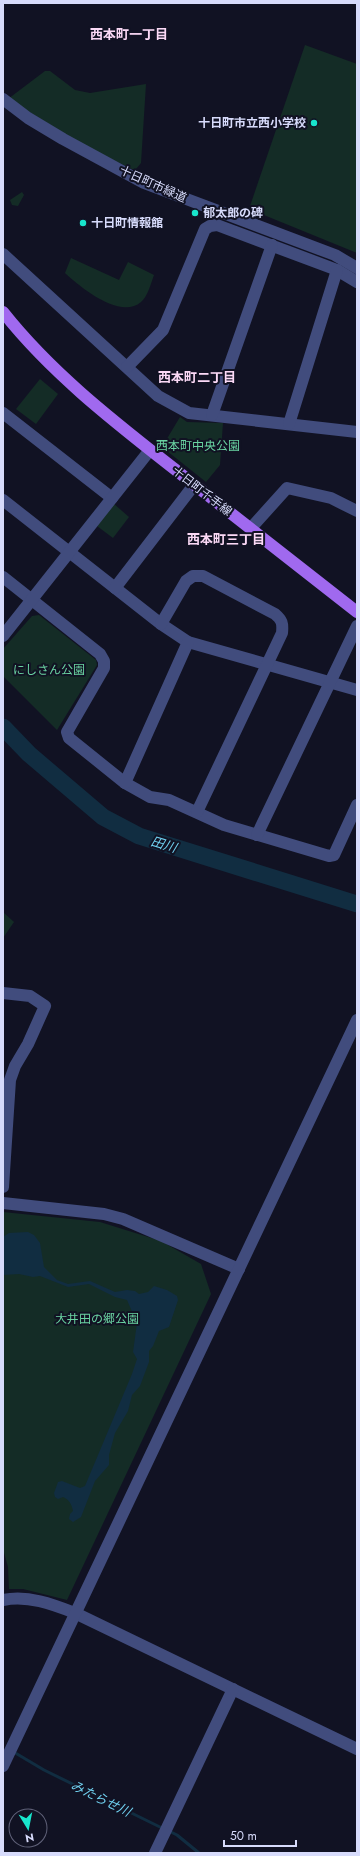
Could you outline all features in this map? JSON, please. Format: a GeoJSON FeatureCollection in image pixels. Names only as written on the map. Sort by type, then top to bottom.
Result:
{"type":"FeatureCollection","features":[{"type":"Feature","properties":{"kind":"main road","name":"十日町千手線"},"geometry":{"type":"LineString","coordinates":[[3,312],[22,336],[57,371],[93,403],[194,485],[357,612]]}},
{"type":"Feature","properties":{"kind":"street","name":"十日町市緑道"},"geometry":{"type":"LineString","coordinates":[[3,100],[28,118],[144,182],[335,255],[357,268]]}},
{"type":"Feature","properties":{"kind":"street"},"geometry":{"type":"LineString","coordinates":[[127,367],[163,330],[205,229],[210,226],[217,225],[272,245],[337,270],[357,282]]}},
{"type":"Feature","properties":{"kind":"street"},"geometry":{"type":"LineString","coordinates":[[212,415],[272,245]]}},
{"type":"Feature","properties":{"kind":"street"},"geometry":{"type":"LineString","coordinates":[[3,254],[158,396],[189,413],[357,432]]}},
{"type":"Feature","properties":{"kind":"street"},"geometry":{"type":"LineString","coordinates":[[289,424],[337,270]]}},
{"type":"Feature","properties":{"kind":"street"},"geometry":{"type":"LineString","coordinates":[[3,413],[112,498]]}},
{"type":"Feature","properties":{"kind":"street"},"geometry":{"type":"LineString","coordinates":[[3,636],[150,450]]}},
{"type":"Feature","properties":{"kind":"street"},"geometry":{"type":"LineString","coordinates":[[115,588],[194,485]]}},
{"type":"Feature","properties":{"kind":"street"},"geometry":{"type":"LineString","coordinates":[[251,528],[287,488],[332,498],[357,511]]}},
{"type":"Feature","properties":{"kind":"street"},"geometry":{"type":"LineString","coordinates":[[3,500],[161,624],[188,642],[267,663],[357,690]]}},
{"type":"Feature","properties":{"kind":"street"},"geometry":{"type":"LineString","coordinates":[[161,624],[186,581],[193,576],[203,576],[275,614],[281,619],[283,625],[282,633],[197,812]]}},
{"type":"Feature","properties":{"kind":"street"},"geometry":{"type":"LineString","coordinates":[[3,577],[100,654],[104,661],[104,668],[67,732],[69,738],[124,783],[150,797],[169,800],[224,825],[329,856],[334,855],[357,805]]}},
{"type":"Feature","properties":{"kind":"street"},"geometry":{"type":"LineString","coordinates":[[257,835],[357,626]]}},
{"type":"Feature","properties":{"kind":"street"},"geometry":{"type":"LineString","coordinates":[[124,783],[188,642]]}},
{"type":"Feature","properties":{"kind":"street"},"geometry":{"type":"LineString","coordinates":[[3,993],[30,996],[44,1006],[28,1044],[15,1066],[10,1080],[3,1187]]}},
{"type":"Feature","properties":{"kind":"street"},"geometry":{"type":"LineString","coordinates":[[3,1766],[357,1020]]}},
{"type":"Feature","properties":{"kind":"street"},"geometry":{"type":"LineString","coordinates":[[3,1203],[111,1216],[123,1219],[239,1269]]}},
{"type":"Feature","properties":{"kind":"street"},"geometry":{"type":"LineString","coordinates":[[3,1600],[12,1598],[47,1602],[75,1613],[357,1749]]}},
{"type":"Feature","properties":{"kind":"street"},"geometry":{"type":"LineString","coordinates":[[155,1853],[171,1816],[233,1689]]}},
{"type":"Feature","properties":{"kind":"green space","name":"十日町市立西小学校"},"geometry":{"type":"Polygon","coordinates":[[[305,45],[357,64],[357,253],[249,209],[305,45]]]}},
{"type":"Feature","properties":{"kind":"green space"},"geometry":{"type":"Polygon","coordinates":[[[45,71],[50,71],[75,90],[90,93],[146,84],[141,163],[136,169],[132,169],[84,145],[8,99],[45,71]]]}},
{"type":"Feature","properties":{"kind":"green space"},"geometry":{"type":"Polygon","coordinates":[[[22,192],[24,195],[18,206],[12,205],[10,200],[22,192]]]}},
{"type":"Feature","properties":{"kind":"green space"},"geometry":{"type":"Polygon","coordinates":[[[71,258],[119,280],[128,262],[154,275],[147,293],[141,302],[132,306],[122,307],[101,300],[80,286],[65,273],[71,258]]]}},
{"type":"Feature","properties":{"kind":"green space"},"geometry":{"type":"Polygon","coordinates":[[[40,379],[58,394],[36,424],[16,409],[40,379]]]}},
{"type":"Feature","properties":{"kind":"green space","name":"西本町中央公園"},"geometry":{"type":"Polygon","coordinates":[[[180,417],[187,422],[223,423],[220,465],[206,482],[162,447],[180,417]]]}},
{"type":"Feature","properties":{"kind":"green space"},"geometry":{"type":"Polygon","coordinates":[[[114,504],[129,517],[113,538],[97,526],[114,504]]]}},
{"type":"Feature","properties":{"kind":"green space","name":"にしさん公園"},"geometry":{"type":"Polygon","coordinates":[[[39,615],[96,660],[97,665],[57,730],[3,676],[3,649],[32,616],[39,615]]]}},
{"type":"Feature","properties":{"kind":"green space"},"geometry":{"type":"Polygon","coordinates":[[[3,912],[14,922],[3,938],[3,912]]]}},
{"type":"Feature","properties":{"kind":"green space","name":"大井田の郷公園"},"geometry":{"type":"Polygon","coordinates":[[[3,1212],[100,1222],[161,1241],[201,1264],[211,1294],[67,1600],[23,1589],[9,1589],[8,1567],[3,1549],[3,1212]]]}},
{"type":"Feature","properties":{"kind":"water"},"geometry":{"type":"Polygon","coordinates":[[[28,1232],[34,1235],[40,1243],[44,1267],[57,1280],[68,1284],[90,1281],[115,1292],[127,1290],[135,1291],[139,1294],[148,1292],[154,1286],[167,1290],[177,1296],[178,1300],[169,1327],[159,1331],[153,1346],[149,1351],[149,1362],[140,1386],[132,1395],[128,1411],[115,1433],[109,1455],[109,1465],[95,1481],[81,1517],[73,1522],[69,1519],[70,1514],[73,1511],[70,1502],[63,1497],[58,1499],[55,1497],[54,1493],[58,1482],[62,1481],[80,1488],[85,1486],[137,1359],[133,1352],[137,1323],[127,1300],[115,1297],[89,1284],[68,1287],[40,1276],[33,1277],[19,1274],[3,1275],[3,1237],[9,1233],[28,1232]]]}},
{"type":"Feature","properties":{"kind":"waterway","name":"田川"},"geometry":{"type":"LineString","coordinates":[[3,727],[29,754],[103,817],[139,836],[357,904]]}},
{"type":"Feature","properties":{"kind":"waterway","name":"みたらせ川"},"geometry":{"type":"LineString","coordinates":[[12,1751],[44,1770],[164,1829]]}},
{"type":"Feature","properties":{"kind":"waterway","name":"みたらせ川"},"geometry":{"type":"LineString","coordinates":[[169,1831],[177,1835],[199,1853]]}},
{"type":"Feature","properties":{"kind":"place","name":"十日町市立西小学校"},"geometry":{"type":"Point","coordinates":[314,123]}},
{"type":"Feature","properties":{"kind":"place","name":"郁太郎の碑"},"geometry":{"type":"Point","coordinates":[195,213]}},
{"type":"Feature","properties":{"kind":"place","name":"十日町情報館"},"geometry":{"type":"Point","coordinates":[83,223]}},
{"type":"Feature","properties":{"kind":"district","name":"西本町一丁目"},"geometry":{"type":"Point","coordinates":[129,34]}},
{"type":"Feature","properties":{"kind":"district","name":"西本町二丁目"},"geometry":{"type":"Point","coordinates":[197,377]}},
{"type":"Feature","properties":{"kind":"district","name":"西本町三丁目"},"geometry":{"type":"Point","coordinates":[226,539]}}]}
